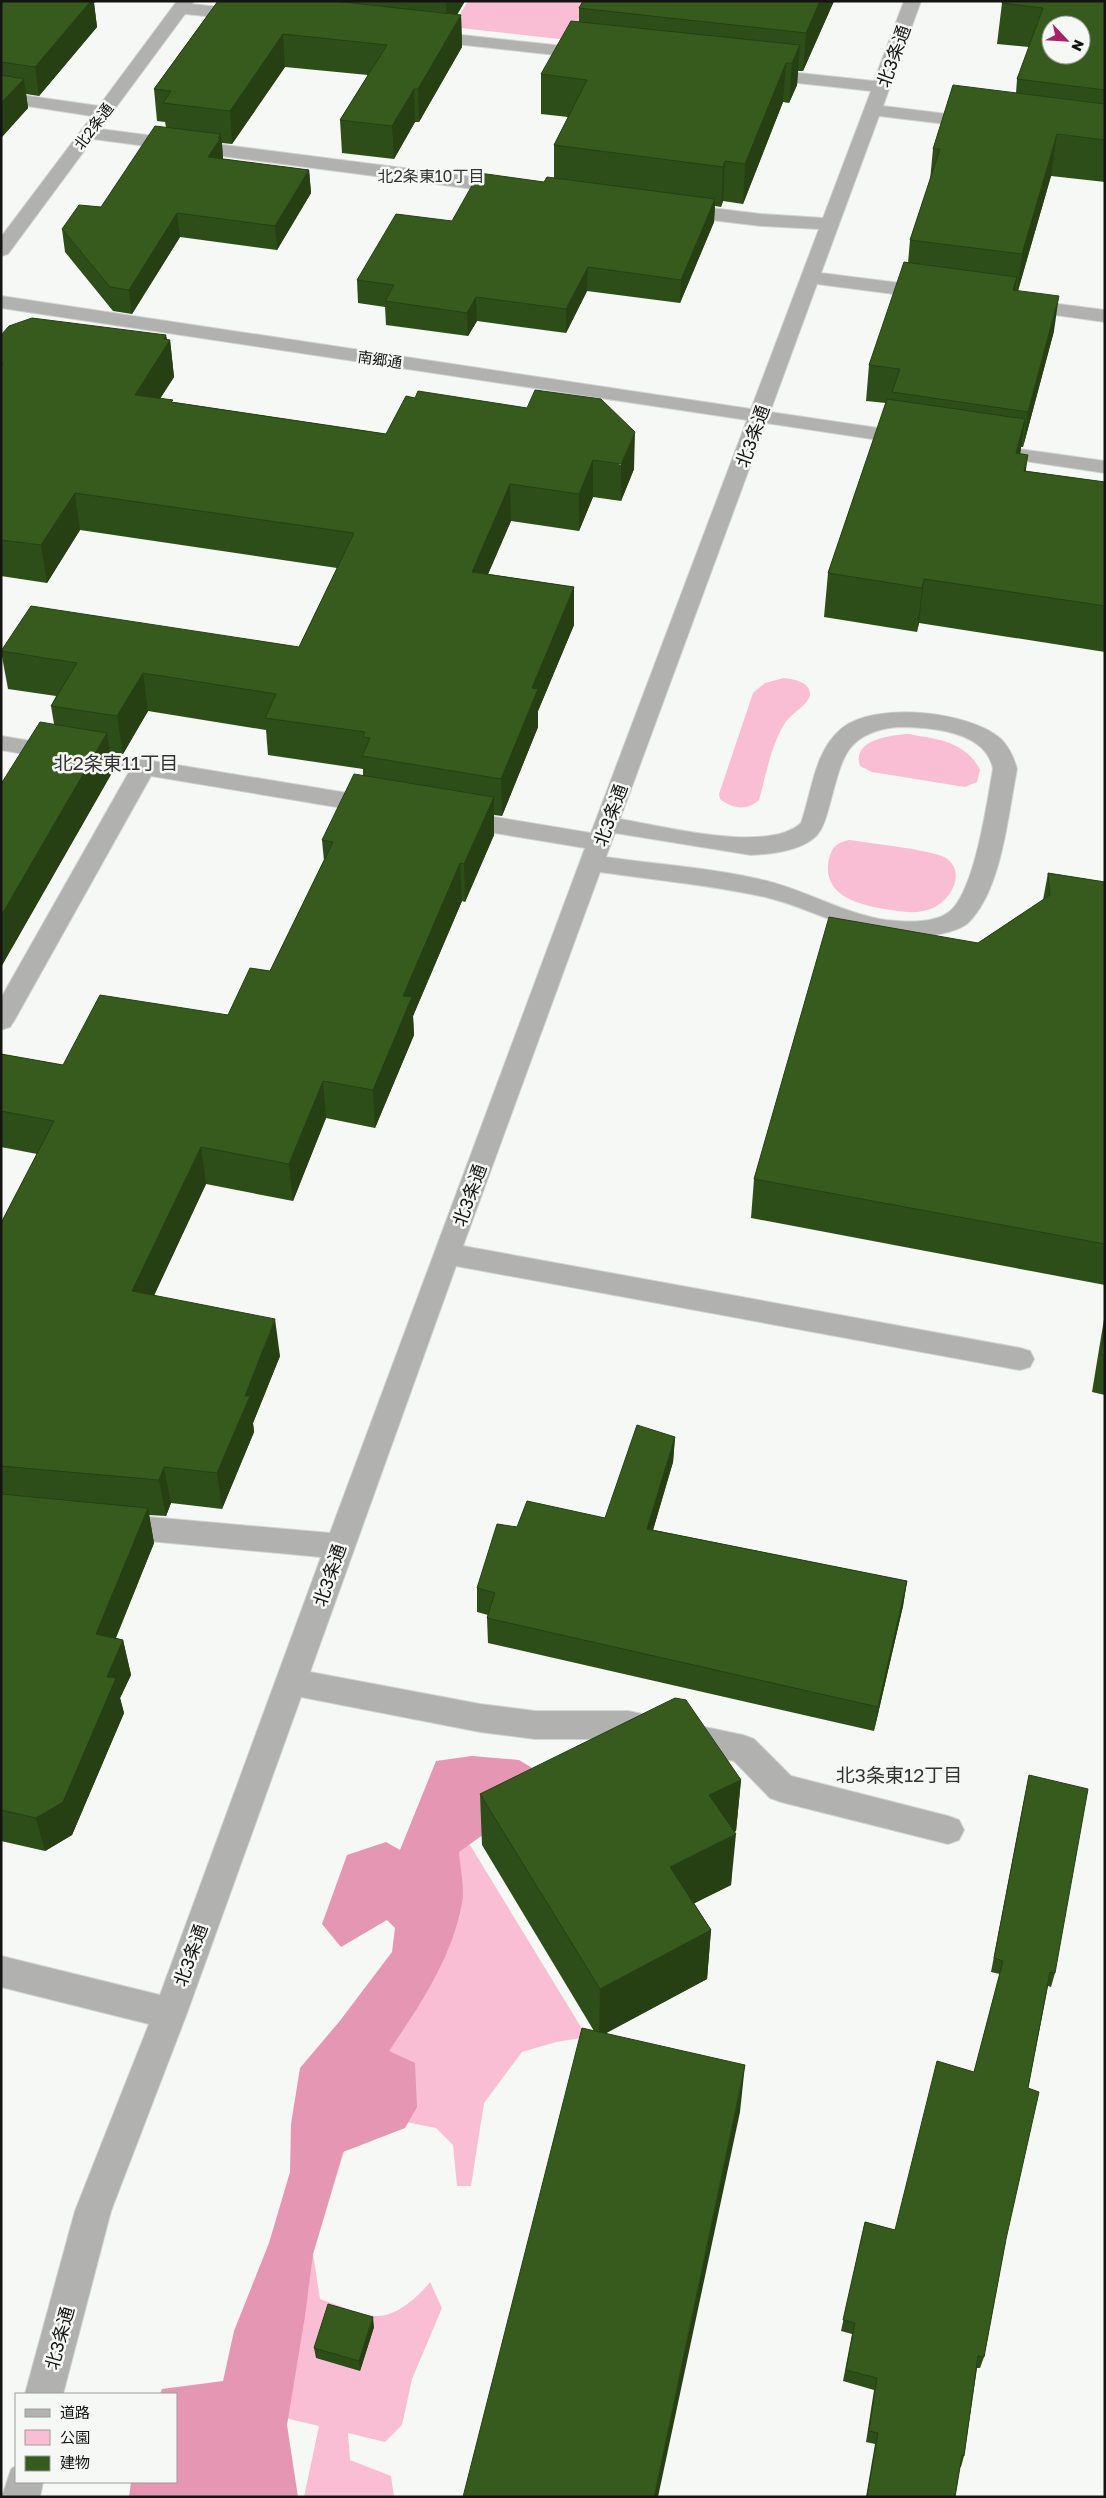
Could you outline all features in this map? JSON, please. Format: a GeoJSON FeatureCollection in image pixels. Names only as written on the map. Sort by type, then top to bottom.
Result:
{"type":"FeatureCollection","features":[{"type":"Feature","properties":{"kind":"street","name":"北3条通"},"geometry":{"type":"LineString","coordinates":[[44,2393],[93,2211],[170,2013],[292,1682],[338,1546],[831,224],[912,1]]}},
{"type":"Feature","properties":{"kind":"street"},"geometry":{"type":"LineString","coordinates":[[183,5],[261,17]]}},
{"type":"Feature","properties":{"kind":"street","name":"北2条通"},"geometry":{"type":"LineString","coordinates":[[1,250],[183,5]]}},
{"type":"Feature","properties":{"kind":"street"},"geometry":{"type":"LineString","coordinates":[[408,34],[604,56]]}},
{"type":"Feature","properties":{"kind":"street"},"geometry":{"type":"LineString","coordinates":[[741,71],[881,87]]}},
{"type":"Feature","properties":{"kind":"street"},"geometry":{"type":"LineString","coordinates":[[1,97],[104,112]]}},
{"type":"Feature","properties":{"kind":"street"},"geometry":{"type":"LineString","coordinates":[[873,110],[997,125]]}},
{"type":"Feature","properties":{"kind":"street"},"geometry":{"type":"LineString","coordinates":[[87,133],[526,190]]}},
{"type":"Feature","properties":{"kind":"street"},"geometry":{"type":"LineString","coordinates":[[663,208],[761,220],[831,224]]}},
{"type":"Feature","properties":{"kind":"street"},"geometry":{"type":"LineString","coordinates":[[811,277],[951,296]]}},
{"type":"Feature","properties":{"kind":"street","name":"南郷通"},"geometry":{"type":"LineString","coordinates":[[1,302],[931,442]]}},
{"type":"Feature","properties":{"kind":"street"},"geometry":{"type":"LineString","coordinates":[[999,302],[1105,316]]}},
{"type":"Feature","properties":{"kind":"street"},"geometry":{"type":"LineString","coordinates":[[970,448],[1105,467]]}},
{"type":"Feature","properties":{"kind":"street"},"geometry":{"type":"LineString","coordinates":[[434,815],[599,843],[764,888],[854,922],[890,930],[915,931],[939,927],[959,917],[971,903],[980,884],[1005,769],[1004,758],[996,748],[966,730],[910,720],[890,720],[870,724],[852,732],[840,743],[833,755],[811,826],[801,836],[783,843],[749,847],[599,843]]}},
{"type":"Feature","properties":{"kind":"street"},"geometry":{"type":"LineString","coordinates":[[1,742],[396,809]]}},
{"type":"Feature","properties":{"kind":"street"},"geometry":{"type":"LineString","coordinates":[[1,1021],[144,767]]}},
{"type":"Feature","properties":{"kind":"street"},"geometry":{"type":"LineString","coordinates":[[447,1254],[1020,1359]]}},
{"type":"Feature","properties":{"kind":"street"},"geometry":{"type":"LineString","coordinates":[[89,1523],[338,1546]]}},
{"type":"Feature","properties":{"kind":"street"},"geometry":{"type":"LineString","coordinates":[[292,1682],[480,1718],[535,1725],[628,1725],[743,1749],[781,1788],[948,1830]]}},
{"type":"Feature","properties":{"kind":"street"},"geometry":{"type":"LineString","coordinates":[[1,1971],[170,2013]]}},
{"type":"Feature","properties":{"kind":"street"},"geometry":{"type":"LineString","coordinates":[[21,2497],[24,2483]]}},
{"type":"Feature","properties":{"kind":"green space"},"geometry":{"type":"Polygon","coordinates":[[[468,1],[598,1],[577,41],[452,27],[468,1]]]}},
{"type":"Feature","properties":{"kind":"green space"},"geometry":{"type":"Polygon","coordinates":[[[784,678],[805,684],[810,691],[809,698],[785,723],[780,732],[769,760],[759,800],[745,807],[730,805],[720,799],[719,794],[753,693],[765,683],[784,678]]]}},
{"type":"Feature","properties":{"kind":"green space"},"geometry":{"type":"Polygon","coordinates":[[[908,734],[949,743],[967,753],[980,770],[977,782],[965,787],[872,772],[860,766],[859,757],[861,750],[867,745],[883,738],[908,734]]]}},
{"type":"Feature","properties":{"kind":"green space"},"geometry":{"type":"Polygon","coordinates":[[[849,840],[928,852],[946,858],[955,870],[956,877],[951,891],[947,898],[935,907],[916,912],[903,912],[874,907],[849,899],[832,884],[828,873],[829,859],[833,849],[838,844],[849,840]]]}},
{"type":"Feature","properties":{"kind":"green space"},"geometry":{"type":"Polygon","coordinates":[[[461,1768],[467,1840],[587,2037],[556,2042],[522,2052],[484,2103],[471,2186],[457,2186],[453,2145],[436,2128],[356,2112],[313,2254],[320,2299],[363,2314],[384,2315],[399,2310],[406,2305],[430,2282],[442,2308],[412,2379],[402,2425],[385,2442],[348,2433],[350,2460],[391,2476],[394,2497],[304,2497],[319,2426],[244,2408],[461,1768]]]}},
{"type":"Feature","properties":{"kind":"shaded area"},"geometry":{"type":"Polygon","coordinates":[[[472,1756],[519,1760],[537,1771],[512,1814],[459,1852],[463,1897],[451,1943],[423,1998],[389,2051],[415,2063],[417,2107],[405,2128],[343,2152],[313,2254],[287,2425],[298,2497],[129,2497],[131,2483],[178,2483],[178,2393],[160,2393],[162,2389],[223,2381],[234,2331],[269,2243],[290,2172],[291,2124],[300,2068],[339,2022],[392,1952],[395,1928],[387,1920],[341,1947],[322,1924],[347,1855],[386,1842],[400,1850],[436,1761],[472,1756]]]}},
{"type":"Feature","properties":{"kind":"building"},"geometry":{"type":"Polygon","coordinates":[[[1,1],[91,1],[35,67],[1,62],[1,1]]]}},
{"type":"Feature","properties":{"kind":"building"},"geometry":{"type":"Polygon","coordinates":[[[218,1],[334,1],[461,15],[418,89],[414,89],[392,126],[340,120],[387,45],[283,34],[230,111],[163,103],[171,91],[154,89],[218,1]]]}},
{"type":"Feature","properties":{"kind":"building"},"geometry":{"type":"Polygon","coordinates":[[[583,1],[820,1],[806,33],[579,8],[583,1]]]}},
{"type":"Feature","properties":{"kind":"building"},"geometry":{"type":"Polygon","coordinates":[[[1002,1],[1105,1],[1105,90],[1017,79],[1043,8],[1002,3],[1002,1]]]}},
{"type":"Feature","properties":{"kind":"building"},"geometry":{"type":"Polygon","coordinates":[[[571,21],[800,45],[792,63],[786,63],[745,164],[725,161],[723,167],[554,145],[587,80],[541,74],[571,21]]]}},
{"type":"Feature","properties":{"kind":"building"},"geometry":{"type":"Polygon","coordinates":[[[1,75],[24,79],[1,103],[1,75]]]}},
{"type":"Feature","properties":{"kind":"building"},"geometry":{"type":"Polygon","coordinates":[[[953,85],[1105,104],[1105,140],[1057,134],[1022,254],[910,240],[940,149],[933,149],[953,85]]]}},
{"type":"Feature","properties":{"kind":"building"},"geometry":{"type":"Polygon","coordinates":[[[155,126],[221,134],[218,138],[220,139],[208,157],[309,170],[275,226],[177,213],[129,290],[110,287],[62,229],[79,205],[101,207],[155,126]]]}},
{"type":"Feature","properties":{"kind":"building"},"geometry":{"type":"Polygon","coordinates":[[[479,173],[544,182],[547,177],[715,199],[681,280],[588,267],[566,309],[476,297],[467,313],[385,301],[394,285],[357,280],[396,214],[452,221],[479,173]]]}},
{"type":"Feature","properties":{"kind":"building"},"geometry":{"type":"Polygon","coordinates":[[[904,262],[1017,277],[1013,290],[1059,296],[1028,412],[892,392],[900,369],[869,365],[904,262]]]}},
{"type":"Feature","properties":{"kind":"building"},"geometry":{"type":"Polygon","coordinates":[[[32,318],[166,335],[164,339],[170,340],[135,395],[173,400],[171,402],[386,434],[406,396],[415,398],[418,391],[527,408],[535,390],[601,399],[635,432],[621,464],[593,460],[579,494],[510,484],[472,572],[574,587],[532,688],[538,689],[501,779],[362,756],[370,738],[363,737],[365,732],[265,718],[276,694],[143,673],[117,716],[51,706],[77,663],[1,651],[31,606],[299,647],[354,533],[75,493],[41,545],[1,540],[1,366],[3,364],[1,363],[1,335],[9,326],[32,318]]]}},
{"type":"Feature","properties":{"kind":"building"},"geometry":{"type":"Polygon","coordinates":[[[887,399],[1025,419],[1016,453],[1028,455],[1024,471],[1105,482],[1105,606],[924,579],[922,588],[828,573],[887,399]]]}},
{"type":"Feature","properties":{"kind":"building"},"geometry":{"type":"Polygon","coordinates":[[[40,722],[107,733],[1,916],[1,784],[40,722]]]}},
{"type":"Feature","properties":{"kind":"building"},"geometry":{"type":"Polygon","coordinates":[[[354,774],[494,797],[464,864],[460,863],[403,996],[412,997],[373,1090],[323,1081],[289,1164],[201,1147],[132,1291],[275,1319],[245,1396],[250,1396],[217,1473],[164,1467],[159,1480],[1,1466],[1,1223],[54,1121],[1,1111],[1,1054],[63,1065],[100,995],[228,1015],[250,968],[270,971],[333,842],[322,840],[354,774]]]}},
{"type":"Feature","properties":{"kind":"building"},"geometry":{"type":"Polygon","coordinates":[[[1048,873],[1105,882],[1105,1244],[754,1179],[829,917],[978,943],[1050,895],[1048,873]]]}},
{"type":"Feature","properties":{"kind":"building"},"geometry":{"type":"Polygon","coordinates":[[[1105,1329],[1105,1355],[1101,1354],[1105,1329]]]}},
{"type":"Feature","properties":{"kind":"building"},"geometry":{"type":"Polygon","coordinates":[[[637,1425],[675,1437],[647,1529],[907,1581],[878,1707],[487,1618],[495,1593],[477,1588],[497,1524],[517,1527],[527,1501],[605,1518],[637,1425]]]}},
{"type":"Feature","properties":{"kind":"building"},"geometry":{"type":"Polygon","coordinates":[[[1,1494],[148,1508],[96,1634],[123,1640],[107,1677],[116,1678],[63,1802],[36,1818],[1,1810],[1,1494]]]}},
{"type":"Feature","properties":{"kind":"building"},"geometry":{"type":"Polygon","coordinates":[[[675,1698],[686,1700],[741,1780],[709,1795],[736,1834],[670,1867],[711,1930],[600,1989],[480,1794],[675,1698]]]}},
{"type":"Feature","properties":{"kind":"building"},"geometry":{"type":"Polygon","coordinates":[[[1029,1775],[1088,1789],[1055,1973],[1050,1972],[1028,2088],[1039,2092],[1006,2239],[984,2357],[978,2356],[964,2456],[962,2455],[955,2497],[867,2497],[878,2433],[869,2431],[877,2378],[846,2370],[855,2323],[843,2320],[865,2222],[895,2230],[937,2061],[974,2072],[1003,1961],[994,1958],[1029,1775]]]}},
{"type":"Feature","properties":{"kind":"building"},"geometry":{"type":"Polygon","coordinates":[[[582,2028],[745,2065],[654,2497],[463,2497],[582,2028]]]}},
{"type":"Feature","properties":{"kind":"building"},"geometry":{"type":"Polygon","coordinates":[[[328,2304],[373,2317],[359,2361],[314,2348],[328,2304]]]}},
{"type":"Feature","properties":{"kind":"district","name":"北2条東10丁目"},"geometry":{"type":"Point","coordinates":[431,176]}},
{"type":"Feature","properties":{"kind":"district","name":"北2条東11丁目"},"geometry":{"type":"Point","coordinates":[116,762]}},
{"type":"Feature","properties":{"kind":"district","name":"北3条東12丁目"},"geometry":{"type":"Point","coordinates":[899,1774]}}]}
